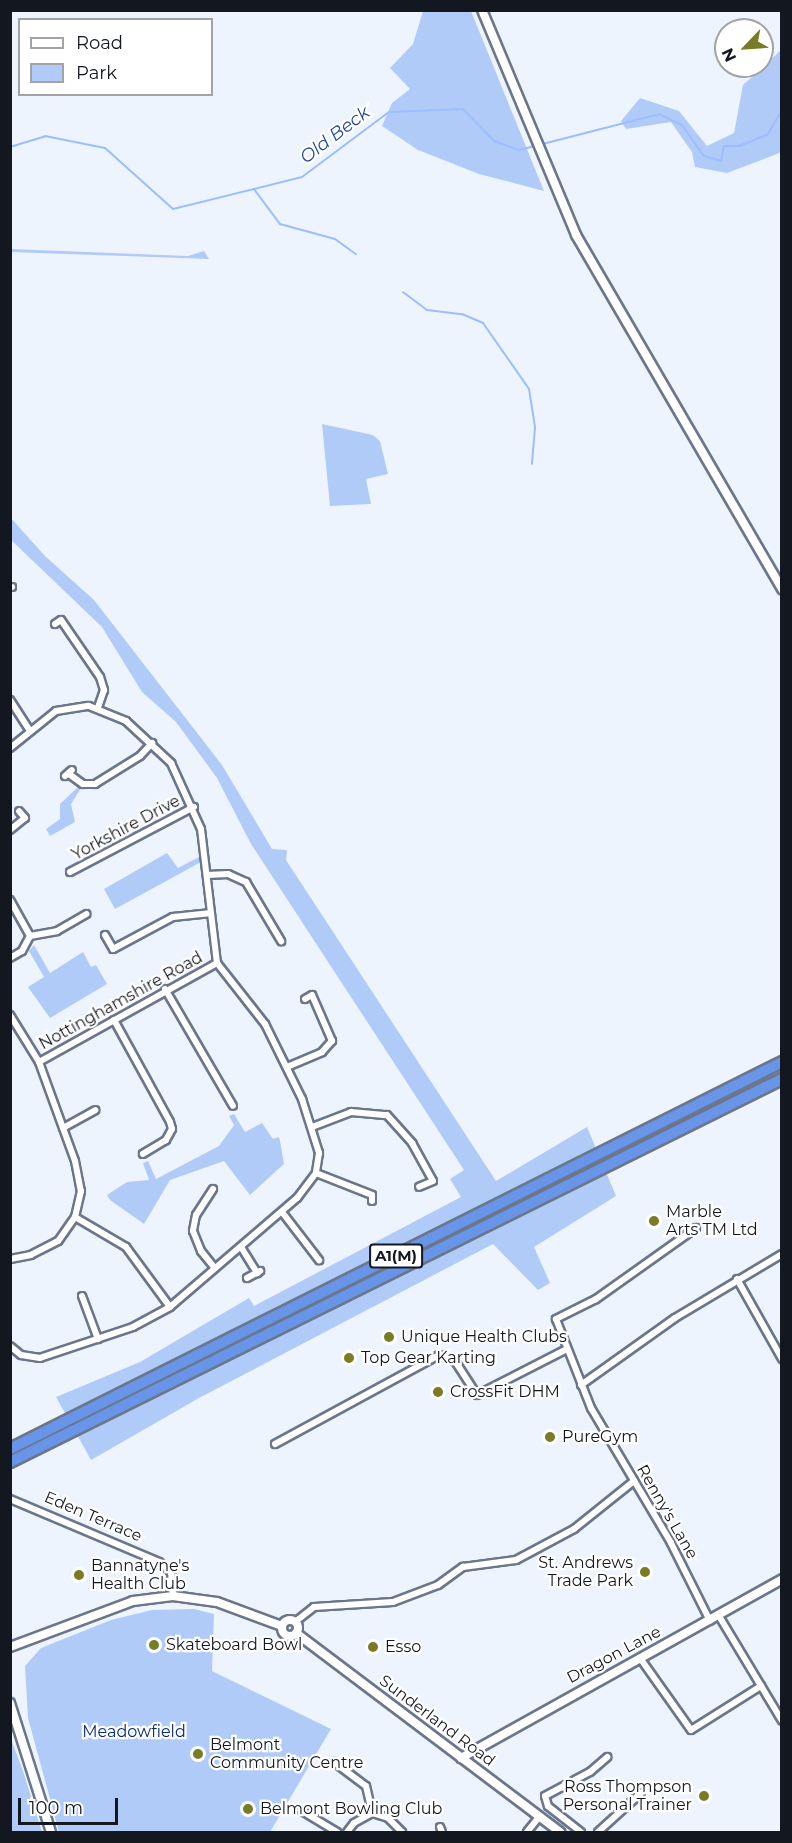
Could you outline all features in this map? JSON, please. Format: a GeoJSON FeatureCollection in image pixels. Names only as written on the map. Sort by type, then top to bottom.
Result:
{"type":"FeatureCollection","features":[{"type":"Feature","properties":{"kind":"highway","name":"A1(M)"},"geometry":{"type":"LineString","coordinates":[[10,1449],[782,1062]]}},
{"type":"Feature","properties":{"kind":"highway","name":"A1(M)"},"geometry":{"type":"LineString","coordinates":[[10,1462],[782,1079]]}},
{"type":"Feature","properties":{"kind":"street"},"geometry":{"type":"LineString","coordinates":[[482,10],[552,186],[603,283],[782,589]]}},
{"type":"Feature","properties":{"kind":"street"},"geometry":{"type":"LineString","coordinates":[[55,624],[61,620],[100,677],[104,690],[98,707]]}},
{"type":"Feature","properties":{"kind":"street"},"geometry":{"type":"LineString","coordinates":[[10,700],[30,731]]}},
{"type":"Feature","properties":{"kind":"street"},"geometry":{"type":"LineString","coordinates":[[10,748],[62,708],[98,707],[126,721],[171,763],[194,807],[204,845],[209,913],[217,963],[255,1009],[287,1067],[312,1128],[319,1153],[316,1173],[309,1185],[282,1212],[170,1307],[98,1339],[40,1358],[17,1352],[10,1346]]}},
{"type":"Feature","properties":{"kind":"street"},"geometry":{"type":"LineString","coordinates":[[69,773],[83,784],[95,783],[140,756],[152,743]]}},
{"type":"Feature","properties":{"kind":"street","name":"Yorkshire Drive"},"geometry":{"type":"LineString","coordinates":[[70,872],[194,807]]}},
{"type":"Feature","properties":{"kind":"street"},"geometry":{"type":"LineString","coordinates":[[10,830],[25,818],[19,811]]}},
{"type":"Feature","properties":{"kind":"street"},"geometry":{"type":"LineString","coordinates":[[207,874],[228,874],[246,882],[281,941]]}},
{"type":"Feature","properties":{"kind":"street"},"geometry":{"type":"LineString","coordinates":[[10,900],[30,936]]}},
{"type":"Feature","properties":{"kind":"street"},"geometry":{"type":"LineString","coordinates":[[105,935],[113,949],[173,917],[209,913]]}},
{"type":"Feature","properties":{"kind":"street"},"geometry":{"type":"LineString","coordinates":[[30,936],[57,931],[87,914]]}},
{"type":"Feature","properties":{"kind":"street"},"geometry":{"type":"LineString","coordinates":[[10,958],[22,951],[30,936]]}},
{"type":"Feature","properties":{"kind":"street","name":"Nottinghamshire Road"},"geometry":{"type":"LineString","coordinates":[[39,1062],[165,989],[217,963]]}},
{"type":"Feature","properties":{"kind":"street"},"geometry":{"type":"LineString","coordinates":[[165,989],[233,1106]]}},
{"type":"Feature","properties":{"kind":"street"},"geometry":{"type":"LineString","coordinates":[[287,1067],[322,1052],[332,1041],[312,995],[305,999]]}},
{"type":"Feature","properties":{"kind":"street"},"geometry":{"type":"LineString","coordinates":[[10,1015],[39,1062],[80,1182],[81,1198],[75,1217],[58,1241],[31,1255],[10,1259]]}},
{"type":"Feature","properties":{"kind":"street"},"geometry":{"type":"LineString","coordinates":[[114,1020],[172,1129],[166,1140],[143,1154]]}},
{"type":"Feature","properties":{"kind":"street"},"geometry":{"type":"LineString","coordinates":[[63,1128],[95,1110]]}},
{"type":"Feature","properties":{"kind":"street"},"geometry":{"type":"LineString","coordinates":[[312,1128],[351,1112],[368,1110],[387,1115],[412,1143],[433,1181],[420,1187]]}},
{"type":"Feature","properties":{"kind":"street"},"geometry":{"type":"LineString","coordinates":[[316,1173],[372,1195],[372,1201]]}},
{"type":"Feature","properties":{"kind":"street"},"geometry":{"type":"LineString","coordinates":[[213,1189],[196,1215],[194,1231],[201,1251],[215,1268]]}},
{"type":"Feature","properties":{"kind":"street"},"geometry":{"type":"LineString","coordinates":[[208,1197],[217,1196]]}},
{"type":"Feature","properties":{"kind":"street"},"geometry":{"type":"LineString","coordinates":[[282,1212],[319,1260]]}},
{"type":"Feature","properties":{"kind":"street"},"geometry":{"type":"LineString","coordinates":[[75,1217],[126,1247],[170,1307]]}},
{"type":"Feature","properties":{"kind":"street","name":"Renny's Lane"},"geometry":{"type":"LineString","coordinates":[[696,1228],[596,1299],[556,1319],[581,1385],[710,1621]]}},
{"type":"Feature","properties":{"kind":"street"},"geometry":{"type":"LineString","coordinates":[[241,1247],[258,1272],[247,1278]]}},
{"type":"Feature","properties":{"kind":"street"},"geometry":{"type":"LineString","coordinates":[[581,1385],[737,1280],[782,1254]]}},
{"type":"Feature","properties":{"kind":"street"},"geometry":{"type":"LineString","coordinates":[[737,1280],[782,1359]]}},
{"type":"Feature","properties":{"kind":"street"},"geometry":{"type":"LineString","coordinates":[[82,1296],[98,1339]]}},
{"type":"Feature","properties":{"kind":"street"},"geometry":{"type":"LineString","coordinates":[[275,1444],[439,1355],[455,1361],[477,1395],[567,1349]]}},
{"type":"Feature","properties":{"kind":"street"},"geometry":{"type":"LineString","coordinates":[[10,1360],[17,1352]]}},
{"type":"Feature","properties":{"kind":"street"},"geometry":{"type":"LineString","coordinates":[[10,1647],[133,1600],[172,1596],[217,1602],[282,1626],[286,1621],[295,1622],[314,1607],[393,1602],[438,1585],[463,1567],[516,1560],[574,1529],[634,1481]]}},
{"type":"Feature","properties":{"kind":"street","name":"Eden Terrace"},"geometry":{"type":"LineString","coordinates":[[10,1499],[122,1542],[159,1562],[171,1572],[172,1596]]}},
{"type":"Feature","properties":{"kind":"street","name":"Dragon Lane"},"geometry":{"type":"LineString","coordinates":[[461,1758],[782,1579]]}},
{"type":"Feature","properties":{"kind":"street"},"geometry":{"type":"LineString","coordinates":[[719,1616],[782,1721]]}},
{"type":"Feature","properties":{"kind":"street"},"geometry":{"type":"LineString","coordinates":[[295,1622],[296,1633]]}},
{"type":"Feature","properties":{"kind":"street","name":"Sunderland Road"},"geometry":{"type":"LineString","coordinates":[[282,1626],[287,1636],[296,1633],[560,1833]]}},
{"type":"Feature","properties":{"kind":"street"},"geometry":{"type":"LineString","coordinates":[[640,1658],[691,1730],[761,1686]]}},
{"type":"Feature","properties":{"kind":"street"},"geometry":{"type":"LineString","coordinates":[[10,1703],[51,1833]]}},
{"type":"Feature","properties":{"kind":"street"},"geometry":{"type":"LineString","coordinates":[[581,1833],[545,1801],[548,1792],[590,1772],[607,1757]]}},
{"type":"Feature","properties":{"kind":"street"},"geometry":{"type":"LineString","coordinates":[[334,1762],[366,1786],[372,1813]]}},
{"type":"Feature","properties":{"kind":"street"},"geometry":{"type":"LineString","coordinates":[[598,1833],[641,1793]]}},
{"type":"Feature","properties":{"kind":"street"},"geometry":{"type":"LineString","coordinates":[[302,1810],[337,1833]]}},
{"type":"Feature","properties":{"kind":"street"},"geometry":{"type":"LineString","coordinates":[[347,1833],[354,1823],[372,1813],[388,1818],[402,1833]]}},
{"type":"Feature","properties":{"kind":"street"},"geometry":{"type":"LineString","coordinates":[[527,1833],[539,1817]]}},
{"type":"Feature","properties":{"kind":"green space"},"geometry":{"type":"Polygon","coordinates":[[[423,11],[471,11],[544,191],[479,174],[418,150],[382,126],[392,103],[410,89],[390,68],[413,44],[423,11]]]}},
{"type":"Feature","properties":{"kind":"green space"},"geometry":{"type":"Polygon","coordinates":[[[781,50],[782,151],[777,154],[727,173],[695,167],[692,152],[671,122],[626,129],[621,121],[640,98],[679,111],[707,146],[734,133],[743,85],[751,78],[774,78],[774,56],[781,50]]]}},
{"type":"Feature","properties":{"kind":"green space"},"geometry":{"type":"Polygon","coordinates":[[[11,249],[188,256],[204,251],[209,259],[11,252],[11,249]]]}},
{"type":"Feature","properties":{"kind":"green space"},"geometry":{"type":"Polygon","coordinates":[[[322,424],[373,435],[380,441],[388,474],[366,479],[371,504],[330,506],[322,424]]]}},
{"type":"Feature","properties":{"kind":"green space"},"geometry":{"type":"Polygon","coordinates":[[[10,517],[45,556],[94,600],[222,765],[272,849],[287,850],[286,860],[496,1181],[587,1127],[616,1196],[534,1247],[550,1283],[538,1290],[493,1244],[199,1398],[91,1460],[56,1397],[140,1362],[249,1298],[254,1306],[461,1197],[450,1179],[464,1170],[251,844],[217,778],[176,722],[142,692],[102,627],[11,540],[10,517]]]}},
{"type":"Feature","properties":{"kind":"green space"},"geometry":{"type":"Polygon","coordinates":[[[78,787],[80,790],[71,804],[75,822],[50,836],[46,829],[60,819],[60,804],[78,787]]]}},
{"type":"Feature","properties":{"kind":"green space"},"geometry":{"type":"Polygon","coordinates":[[[167,853],[178,868],[201,856],[201,862],[115,909],[104,889],[167,853]]]}},
{"type":"Feature","properties":{"kind":"green space"},"geometry":{"type":"Polygon","coordinates":[[[34,945],[50,973],[83,952],[91,967],[96,965],[107,984],[50,1018],[28,987],[44,977],[29,951],[34,945]]]}},
{"type":"Feature","properties":{"kind":"green space"},"geometry":{"type":"Polygon","coordinates":[[[234,1114],[245,1132],[262,1123],[273,1139],[279,1137],[280,1141],[284,1164],[250,1195],[224,1161],[170,1180],[144,1224],[110,1200],[107,1195],[127,1182],[149,1180],[143,1163],[148,1161],[156,1179],[219,1146],[234,1125],[229,1116],[234,1114]]]}},
{"type":"Feature","properties":{"kind":"green space","name":"Meadowfield"},"geometry":{"type":"Polygon","coordinates":[[[194,1609],[214,1614],[212,1671],[331,1729],[270,1832],[59,1832],[28,1718],[25,1666],[41,1648],[111,1620],[152,1610],[194,1609]]]}},
{"type":"Feature","properties":{"kind":"green space"},"geometry":{"type":"Polygon","coordinates":[[[11,1739],[23,1771],[42,1832],[11,1832],[11,1739]]]}},
{"type":"Feature","properties":{"kind":"waterway","name":"Old Beck"},"geometry":{"type":"LineString","coordinates":[[10,147],[45,136],[105,148],[173,209],[302,177],[389,112],[463,109],[494,141],[519,150],[659,114],[682,125],[704,156],[721,161],[724,146],[739,146],[768,134],[782,110]]}},
{"type":"Feature","properties":{"kind":"waterway"},"geometry":{"type":"LineString","coordinates":[[254,189],[280,224],[335,239],[356,254]]}},
{"type":"Feature","properties":{"kind":"waterway"},"geometry":{"type":"LineString","coordinates":[[403,292],[427,310],[462,314],[483,323],[529,389],[535,428],[532,464]]}},
{"type":"Feature","properties":{"kind":"place","name":"Marble Arts TM Ltd"},"geometry":{"type":"Point","coordinates":[654,1221]}},
{"type":"Feature","properties":{"kind":"place","name":"Unique Health Clubs"},"geometry":{"type":"Point","coordinates":[389,1337]}},
{"type":"Feature","properties":{"kind":"place","name":"Top Gear Karting"},"geometry":{"type":"Point","coordinates":[349,1358]}},
{"type":"Feature","properties":{"kind":"place","name":"CrossFit DHM"},"geometry":{"type":"Point","coordinates":[438,1392]}},
{"type":"Feature","properties":{"kind":"place","name":"PureGym"},"geometry":{"type":"Point","coordinates":[550,1437]}},
{"type":"Feature","properties":{"kind":"place","name":"St. Andrews Trade Park"},"geometry":{"type":"Point","coordinates":[645,1572]}},
{"type":"Feature","properties":{"kind":"place","name":"Bannatyne's Health Club"},"geometry":{"type":"Point","coordinates":[79,1575]}},
{"type":"Feature","properties":{"kind":"place","name":"Skateboard Bowl"},"geometry":{"type":"Point","coordinates":[154,1645]}},
{"type":"Feature","properties":{"kind":"place","name":"Esso"},"geometry":{"type":"Point","coordinates":[373,1647]}},
{"type":"Feature","properties":{"kind":"place","name":"Belmont Community Centre"},"geometry":{"type":"Point","coordinates":[198,1754]}},
{"type":"Feature","properties":{"kind":"place","name":"Ross Thompson Personal Trainer"},"geometry":{"type":"Point","coordinates":[704,1796]}},
{"type":"Feature","properties":{"kind":"place","name":"Belmont Bowling Club"},"geometry":{"type":"Point","coordinates":[248,1809]}}]}
